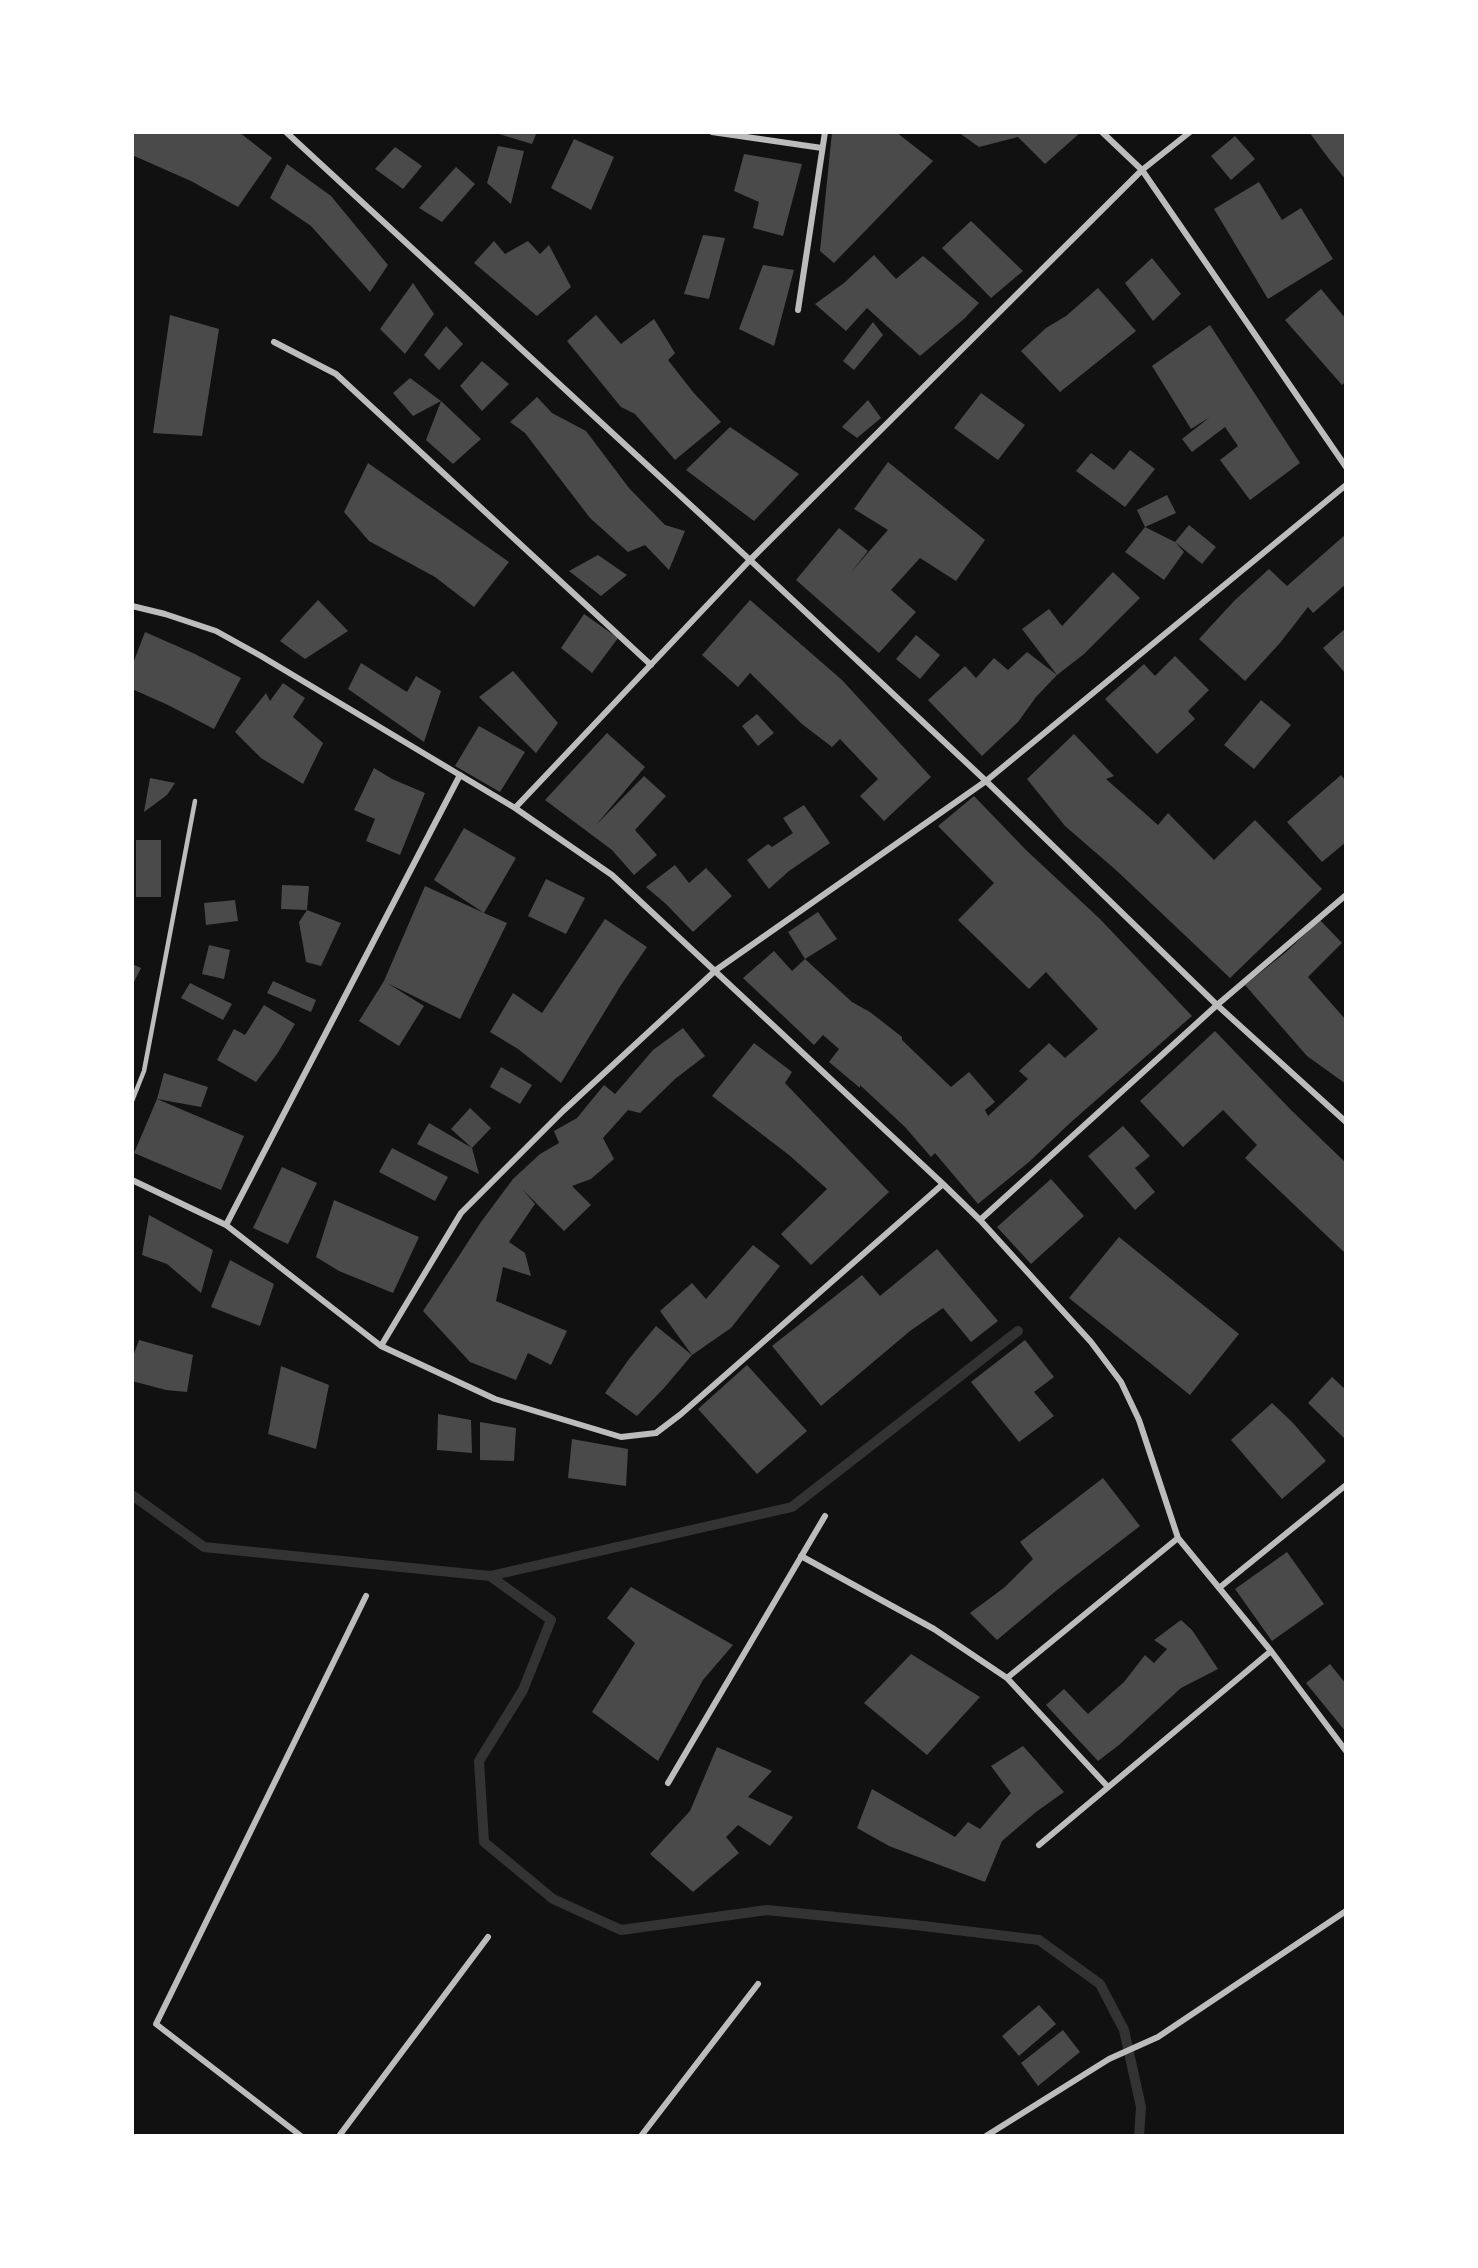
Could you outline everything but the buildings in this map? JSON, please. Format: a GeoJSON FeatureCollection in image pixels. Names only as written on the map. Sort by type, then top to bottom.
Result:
{"type":"FeatureCollection","features":[{"type":"Feature","properties":{"kind":"street"},"geometry":{"type":"LineString","coordinates":[[286,132],[750,560],[986,781],[1217,1005],[1346,1122]]}},
{"type":"Feature","properties":{"kind":"street"},"geometry":{"type":"LineString","coordinates":[[712,132],[822,148]]}},
{"type":"Feature","properties":{"kind":"street"},"geometry":{"type":"LineString","coordinates":[[798,310],[825,132]]}},
{"type":"Feature","properties":{"kind":"street"},"geometry":{"type":"LineString","coordinates":[[1102,132],[1142,170],[1346,466]]}},
{"type":"Feature","properties":{"kind":"street"},"geometry":{"type":"LineString","coordinates":[[515,808],[750,560],[1142,170],[1190,132]]}},
{"type":"Feature","properties":{"kind":"street"},"geometry":{"type":"LineString","coordinates":[[274,342],[336,374],[651,665]]}},
{"type":"Feature","properties":{"kind":"street"},"geometry":{"type":"LineString","coordinates":[[381,1346],[461,1213],[563,1111],[716,970],[986,781],[1346,485]]}},
{"type":"Feature","properties":{"kind":"street"},"geometry":{"type":"LineString","coordinates":[[132,606],[216,631],[515,808],[612,875],[944,1184],[1091,1342],[1122,1382],[1139,1420],[1178,1538],[1270,1651],[1346,1751]]}},
{"type":"Feature","properties":{"kind":"street"},"geometry":{"type":"LineString","coordinates":[[226,1225],[460,775]]}},
{"type":"Feature","properties":{"kind":"street"},"geometry":{"type":"LineString","coordinates":[[980,1221],[1217,1005],[1346,894]]}},
{"type":"Feature","properties":{"kind":"street"},"geometry":{"type":"LineString","coordinates":[[132,1180],[226,1225],[381,1346],[495,1400],[621,1437],[656,1433],[681,1414],[944,1184]]}},
{"type":"Feature","properties":{"kind":"street"},"geometry":{"type":"LineString","coordinates":[[1219,1588],[1346,1485]]}},
{"type":"Feature","properties":{"kind":"street"},"geometry":{"type":"LineString","coordinates":[[668,1783],[825,1516]]}},
{"type":"Feature","properties":{"kind":"street"},"geometry":{"type":"LineString","coordinates":[[1006,1678],[1178,1538]]}},
{"type":"Feature","properties":{"kind":"street"},"geometry":{"type":"LineString","coordinates":[[801,1556],[934,1629],[1006,1678],[1108,1787]]}},
{"type":"Feature","properties":{"kind":"street"},"geometry":{"type":"LineString","coordinates":[[301,2136],[156,2024],[366,1596]]}},
{"type":"Feature","properties":{"kind":"street"},"geometry":{"type":"LineString","coordinates":[[1039,1845],[1270,1651]]}},
{"type":"Feature","properties":{"kind":"street"},"geometry":{"type":"LineString","coordinates":[[986,2136],[1109,2059],[1158,2037],[1346,1911]]}},
{"type":"Feature","properties":{"kind":"street"},"geometry":{"type":"LineString","coordinates":[[339,2136],[488,1937]]}},
{"type":"Feature","properties":{"kind":"street"},"geometry":{"type":"LineString","coordinates":[[641,2136],[758,1984]]}},
{"type":"Feature","properties":{"kind":"lane"},"geometry":{"type":"LineString","coordinates":[[132,1101],[144,1071],[195,801]]}},
{"type":"Feature","properties":{"kind":"waterway"},"geometry":{"type":"LineString","coordinates":[[132,1495],[204,1547],[490,1576],[792,1507],[1018,1331]]}},
{"type":"Feature","properties":{"kind":"waterway"},"geometry":{"type":"LineString","coordinates":[[490,1576],[551,1620],[523,1690],[479,1761],[484,1842],[553,1899],[621,1930],[767,1910],[1039,1940],[1100,1984],[1124,2030],[1141,2107],[1139,2136]]}}]}
